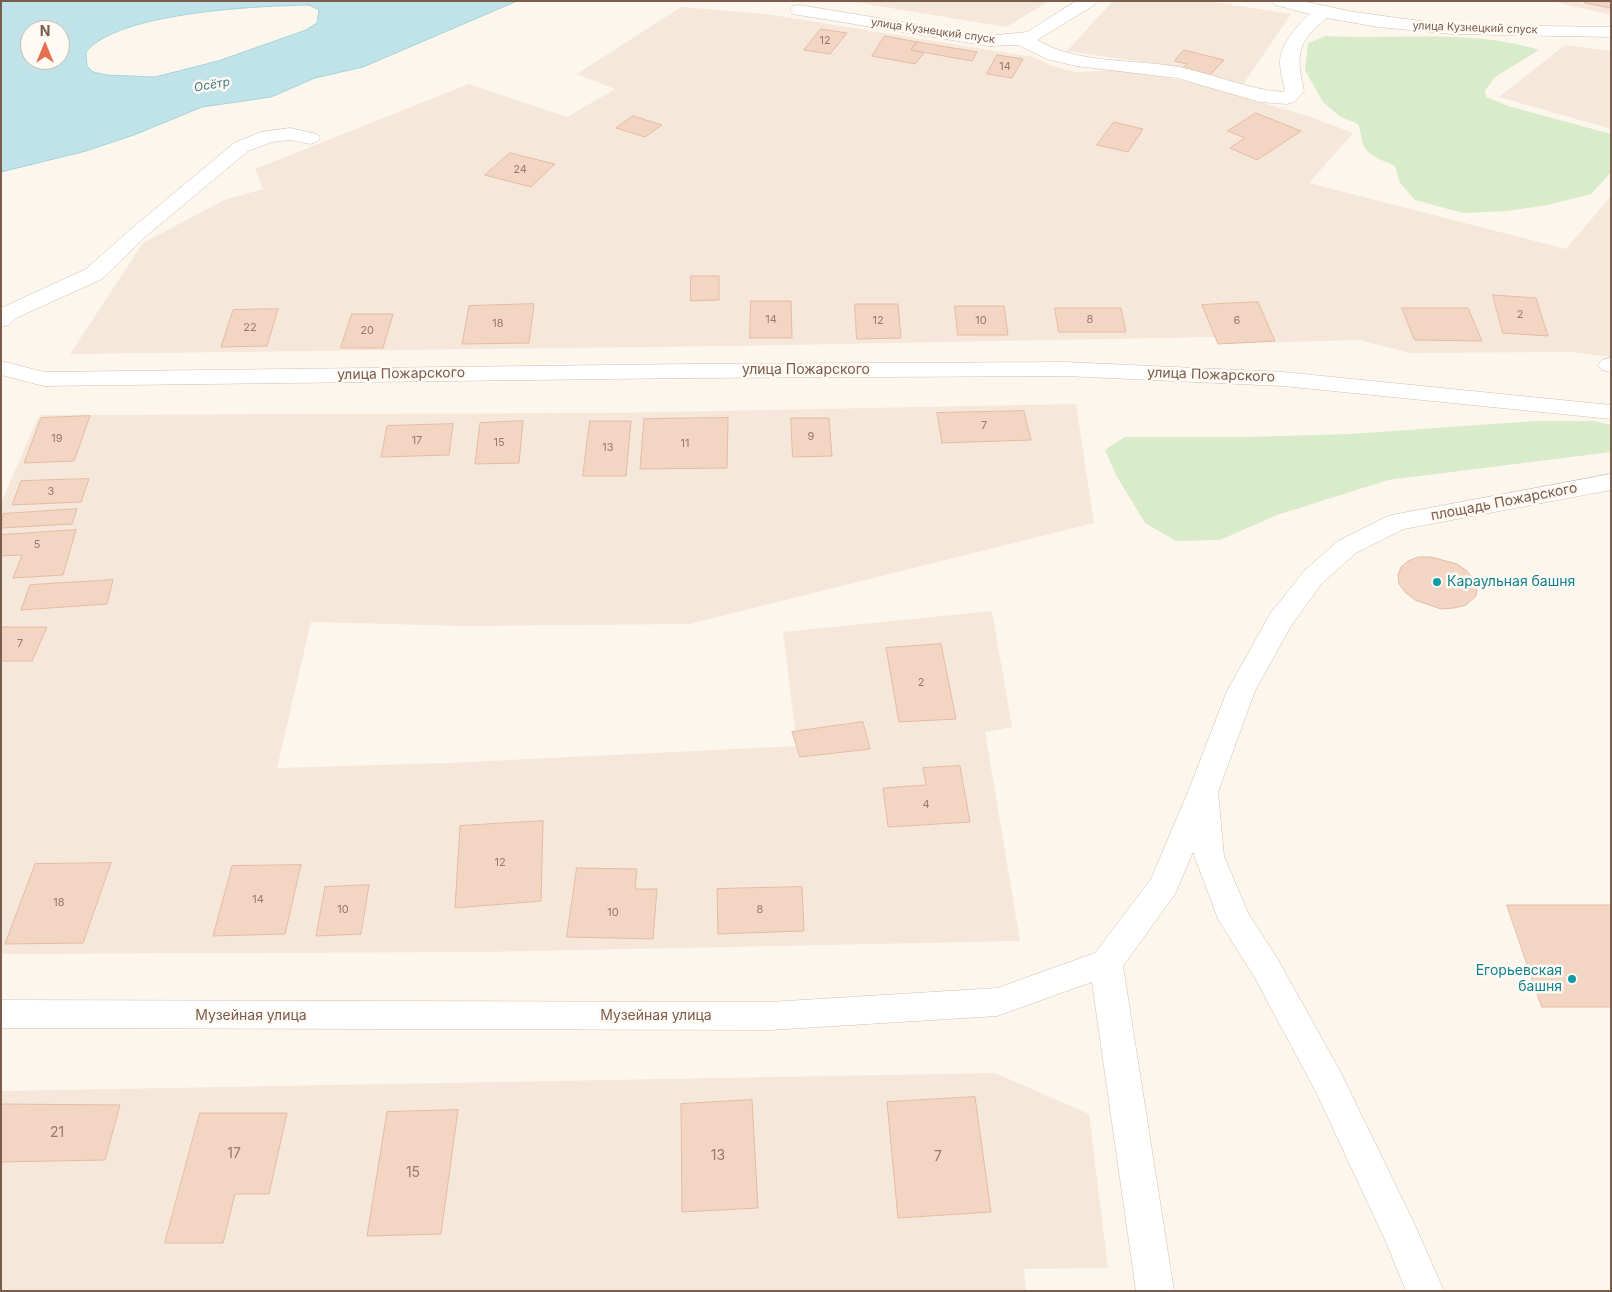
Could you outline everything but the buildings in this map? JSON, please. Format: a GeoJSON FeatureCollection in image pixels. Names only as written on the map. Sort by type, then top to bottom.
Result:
{"type":"FeatureCollection","features":[{"type":"Feature","properties":{"kind":"street","name":"улица Кузнецкий спуск"},"geometry":{"type":"LineString","coordinates":[[1281,1],[1322,13],[1424,27],[1477,30],[1588,30],[1611,32]]}},
{"type":"Feature","properties":{"kind":"street","name":"улица Кузнецкий спуск"},"geometry":{"type":"LineString","coordinates":[[799,10],[988,41],[1021,39],[1033,36],[1085,2]]}},
{"type":"Feature","properties":{"kind":"street"},"geometry":{"type":"LineString","coordinates":[[1021,39],[1047,54],[1076,60],[1179,73],[1260,96],[1287,98],[1295,91],[1289,62],[1297,40],[1310,22],[1322,13]]}},
{"type":"Feature","properties":{"kind":"street"},"geometry":{"type":"LineString","coordinates":[[1,320],[8,312],[94,274],[138,232],[241,147],[268,136],[290,134],[310,138]]}},
{"type":"Feature","properties":{"kind":"street","name":"улица Пожарского"},"geometry":{"type":"LineString","coordinates":[[1,368],[44,378],[700,370],[1065,369],[1283,378],[1611,412]]}},
{"type":"Feature","properties":{"kind":"street","name":"площадь Пожарского"},"geometry":{"type":"LineString","coordinates":[[1203,792],[1240,691],[1280,621],[1314,577],[1347,547],[1397,522],[1611,482]]}},
{"type":"Feature","properties":{"kind":"street"},"geometry":{"type":"LineString","coordinates":[[1155,1291],[1106,963],[1164,885],[1203,792]]}},
{"type":"Feature","properties":{"kind":"street"},"geometry":{"type":"LineString","coordinates":[[1203,792],[1209,856],[1234,919],[1266,968],[1328,1082],[1401,1235],[1425,1291]]}},
{"type":"Feature","properties":{"kind":"street","name":"Музейная улица"},"geometry":{"type":"LineString","coordinates":[[1,1014],[770,1016],[997,1002],[1106,963]]}},
{"type":"Feature","properties":{"kind":"shaded area"},"geometry":{"type":"Polygon","coordinates":[[[847,1],[1050,1],[1006,27],[847,1]]]}},
{"type":"Feature","properties":{"kind":"shaded area"},"geometry":{"type":"Polygon","coordinates":[[[1208,1],[1291,14],[1242,86],[1170,66],[1067,51],[1112,2],[1208,1]]]}},
{"type":"Feature","properties":{"kind":"shaded area"},"geometry":{"type":"Polygon","coordinates":[[[1551,1],[1611,1],[1611,15],[1551,1]]]}},
{"type":"Feature","properties":{"kind":"shaded area"},"geometry":{"type":"Polygon","coordinates":[[[681,7],[766,14],[1033,57],[1052,66],[1076,72],[1114,70],[1187,81],[1308,116],[1353,133],[1309,183],[1566,249],[1611,196],[1611,357],[1572,352],[1410,353],[1360,340],[1218,344],[1215,337],[731,346],[70,354],[143,243],[224,200],[263,189],[255,169],[469,84],[567,117],[615,89],[577,74],[681,7]]]}},
{"type":"Feature","properties":{"kind":"shaded area"},"geometry":{"type":"Polygon","coordinates":[[[1565,45],[1611,51],[1611,129],[1499,97],[1565,45]]]}},
{"type":"Feature","properties":{"kind":"shaded area"},"geometry":{"type":"Polygon","coordinates":[[[1076,404],[1094,523],[689,624],[464,626],[311,622],[277,768],[448,763],[797,746],[783,632],[992,611],[1012,727],[985,732],[1020,941],[485,952],[1,954],[1,503],[39,415],[607,413],[1076,404]]]}},
{"type":"Feature","properties":{"kind":"shaded area"},"geometry":{"type":"Polygon","coordinates":[[[995,1073],[1089,1114],[1108,1268],[1024,1269],[1026,1291],[1,1291],[1,1091],[995,1073]]]}},
{"type":"Feature","properties":{"kind":"green space"},"geometry":{"type":"Polygon","coordinates":[[[1326,36],[1460,37],[1513,44],[1539,50],[1495,77],[1485,91],[1486,97],[1508,106],[1611,134],[1611,172],[1591,194],[1548,205],[1507,211],[1463,213],[1415,200],[1400,183],[1395,166],[1374,156],[1364,147],[1358,124],[1339,116],[1323,102],[1305,70],[1308,43],[1326,36]]]}},
{"type":"Feature","properties":{"kind":"green space"},"geometry":{"type":"Polygon","coordinates":[[[1536,421],[1594,421],[1611,425],[1611,452],[1388,480],[1277,515],[1220,540],[1176,541],[1145,523],[1116,475],[1105,450],[1125,437],[1249,437],[1350,434],[1536,421]]]}},
{"type":"Feature","properties":{"kind":"water","name":"Осётр"},"geometry":{"type":"Polygon","coordinates":[[[1,1],[517,1],[363,67],[315,78],[271,97],[202,107],[134,135],[86,151],[1,172],[1,1]],[[309,5],[257,7],[190,14],[157,20],[127,28],[103,39],[86,52],[87,66],[93,72],[107,75],[155,77],[218,61],[306,30],[317,23],[319,10],[309,5]]]}},
{"type":"Feature","properties":{"kind":"place","name":"Караульная башня"},"geometry":{"type":"Point","coordinates":[1437,582]}},
{"type":"Feature","properties":{"kind":"place","name":"Егорьевская башня"},"geometry":{"type":"Point","coordinates":[1572,979]}}]}
